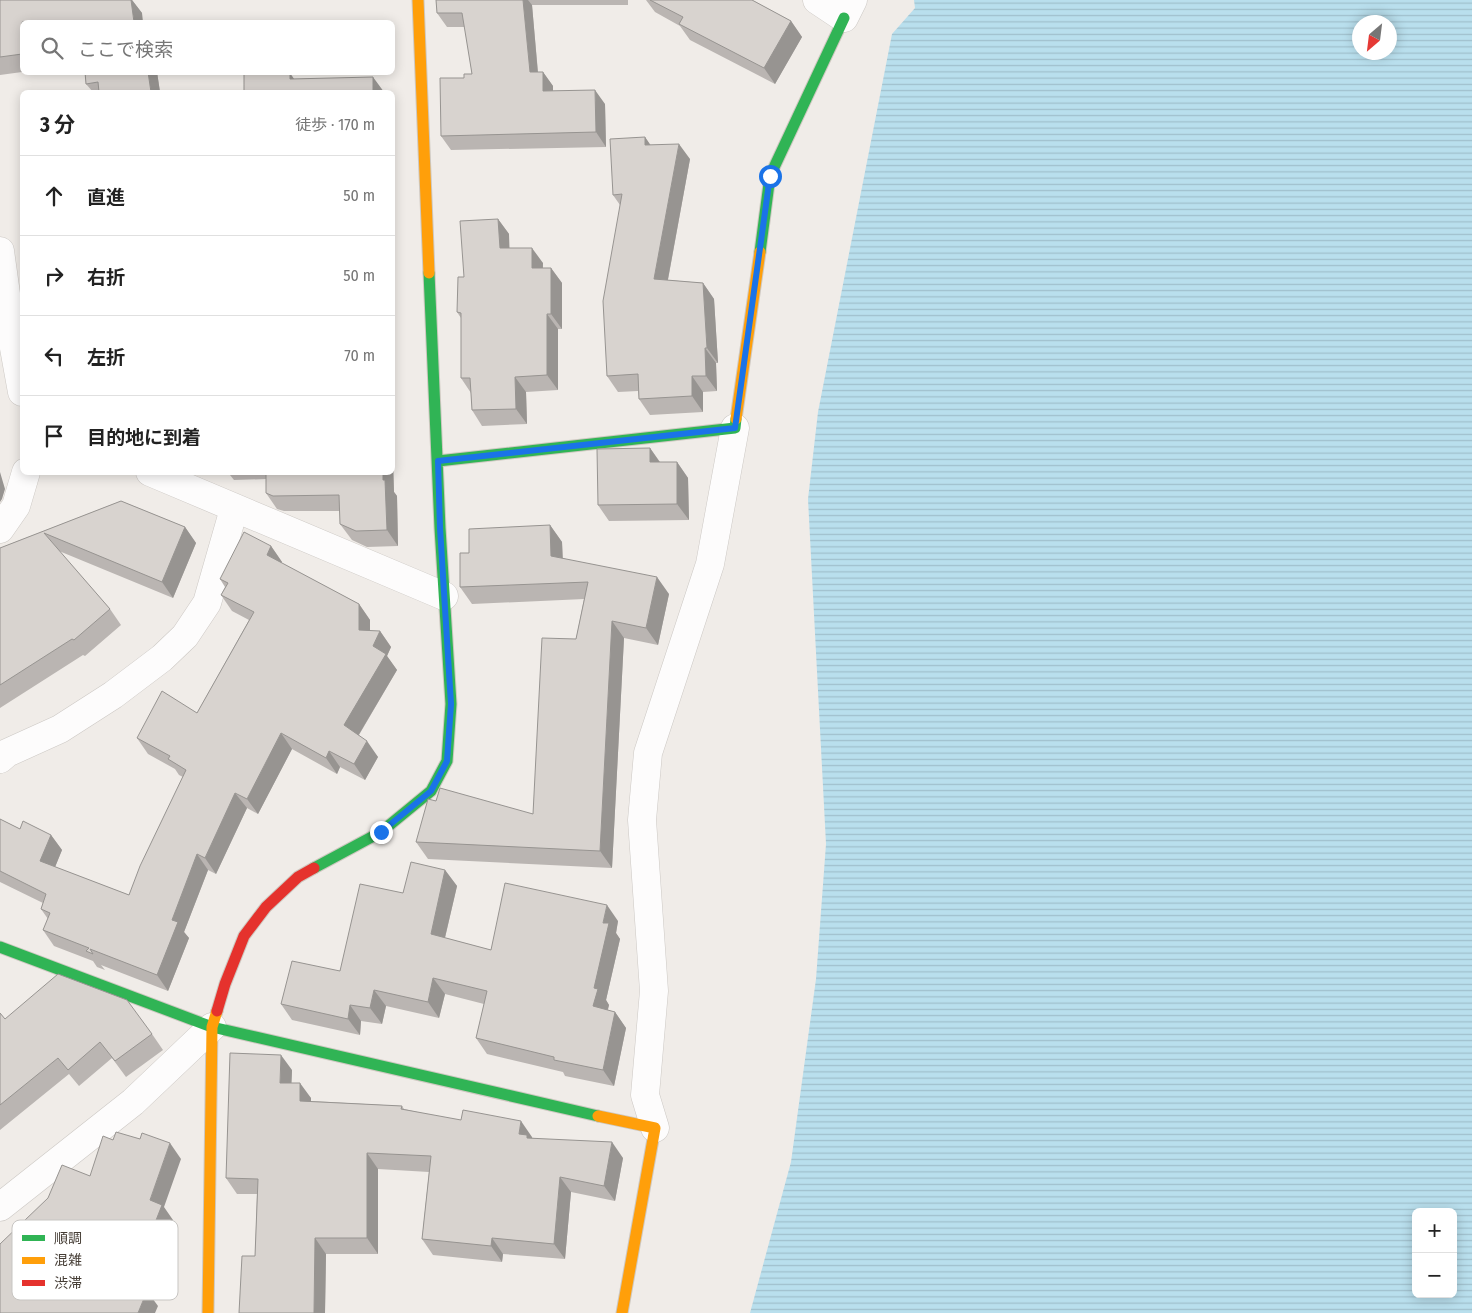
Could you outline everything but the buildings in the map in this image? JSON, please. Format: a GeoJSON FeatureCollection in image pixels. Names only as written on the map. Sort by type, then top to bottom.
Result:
{"type":"FeatureCollection","features":[{"type":"Feature","properties":{"kind":"street"},"geometry":{"type":"LineString","coordinates":[[208,1313],[212,1027],[225,984],[244,936],[266,907],[298,877],[381,832],[431,791],[447,761],[451,704],[440,528],[418,0]]}},
{"type":"Feature","properties":{"kind":"street"},"geometry":{"type":"LineString","coordinates":[[622,1313],[655,1128],[645,1095],[654,991],[642,820],[648,753],[710,564],[735,428],[770,176],[849,9],[817,0]]}},
{"type":"Feature","properties":{"kind":"street"},"geometry":{"type":"LineString","coordinates":[[0,251],[20,381]]}},
{"type":"Feature","properties":{"kind":"street"},"geometry":{"type":"LineString","coordinates":[[438,461],[735,428]]}},
{"type":"Feature","properties":{"kind":"street"},"geometry":{"type":"LineString","coordinates":[[0,529],[16,506],[25,475]]}},
{"type":"Feature","properties":{"kind":"street"},"geometry":{"type":"LineString","coordinates":[[157,475],[444,596]]}},
{"type":"Feature","properties":{"kind":"street"},"geometry":{"type":"LineString","coordinates":[[0,759],[6,753],[60,729],[113,695],[162,658],[185,636],[207,603],[234,509]]}},
{"type":"Feature","properties":{"kind":"street"},"geometry":{"type":"LineString","coordinates":[[0,947],[212,1027],[546,1105],[655,1128]]}},
{"type":"Feature","properties":{"kind":"street"},"geometry":{"type":"LineString","coordinates":[[0,1207],[133,1102],[212,1027]]}},
{"type":"Feature","properties":{"kind":"water"},"geometry":{"type":"Polygon","coordinates":[[[914,0],[1472,0],[1472,1313],[750,1313],[791,1162],[816,979],[826,844],[808,499],[818,412],[892,34],[915,8],[914,0]]]}},
{"type":"Feature","properties":{"kind":"traffic: fast"},"geometry":{"type":"LineString","coordinates":[[760,252],[770,176],[844,18]]}},
{"type":"Feature","properties":{"kind":"traffic: fast"},"geometry":{"type":"LineString","coordinates":[[314,868],[381,832],[431,791],[447,761],[451,704],[440,528],[429,273]]}},
{"type":"Feature","properties":{"kind":"traffic: fast"},"geometry":{"type":"LineString","coordinates":[[438,461],[735,428],[736,419]]}},
{"type":"Feature","properties":{"kind":"traffic: fast"},"geometry":{"type":"LineString","coordinates":[[0,947],[212,1027],[598,1116]]}},
{"type":"Feature","properties":{"kind":"traffic: slow"},"geometry":{"type":"LineString","coordinates":[[418,0],[429,273]]}},
{"type":"Feature","properties":{"kind":"traffic: slow"},"geometry":{"type":"LineString","coordinates":[[736,419],[760,252]]}},
{"type":"Feature","properties":{"kind":"traffic: slow"},"geometry":{"type":"LineString","coordinates":[[208,1313],[212,1027],[217,1011]]}},
{"type":"Feature","properties":{"kind":"traffic: slow"},"geometry":{"type":"LineString","coordinates":[[598,1116],[655,1128],[622,1313]]}},
{"type":"Feature","properties":{"kind":"traffic: jam"},"geometry":{"type":"LineString","coordinates":[[217,1011],[225,984],[244,936],[266,907],[298,877],[314,868]]}},
{"type":"Feature","properties":{"kind":"route"},"geometry":{"type":"LineString","coordinates":[[381,832],[431,791],[447,761],[451,704],[440,528],[438,461],[735,428],[770,176]]}}]}
